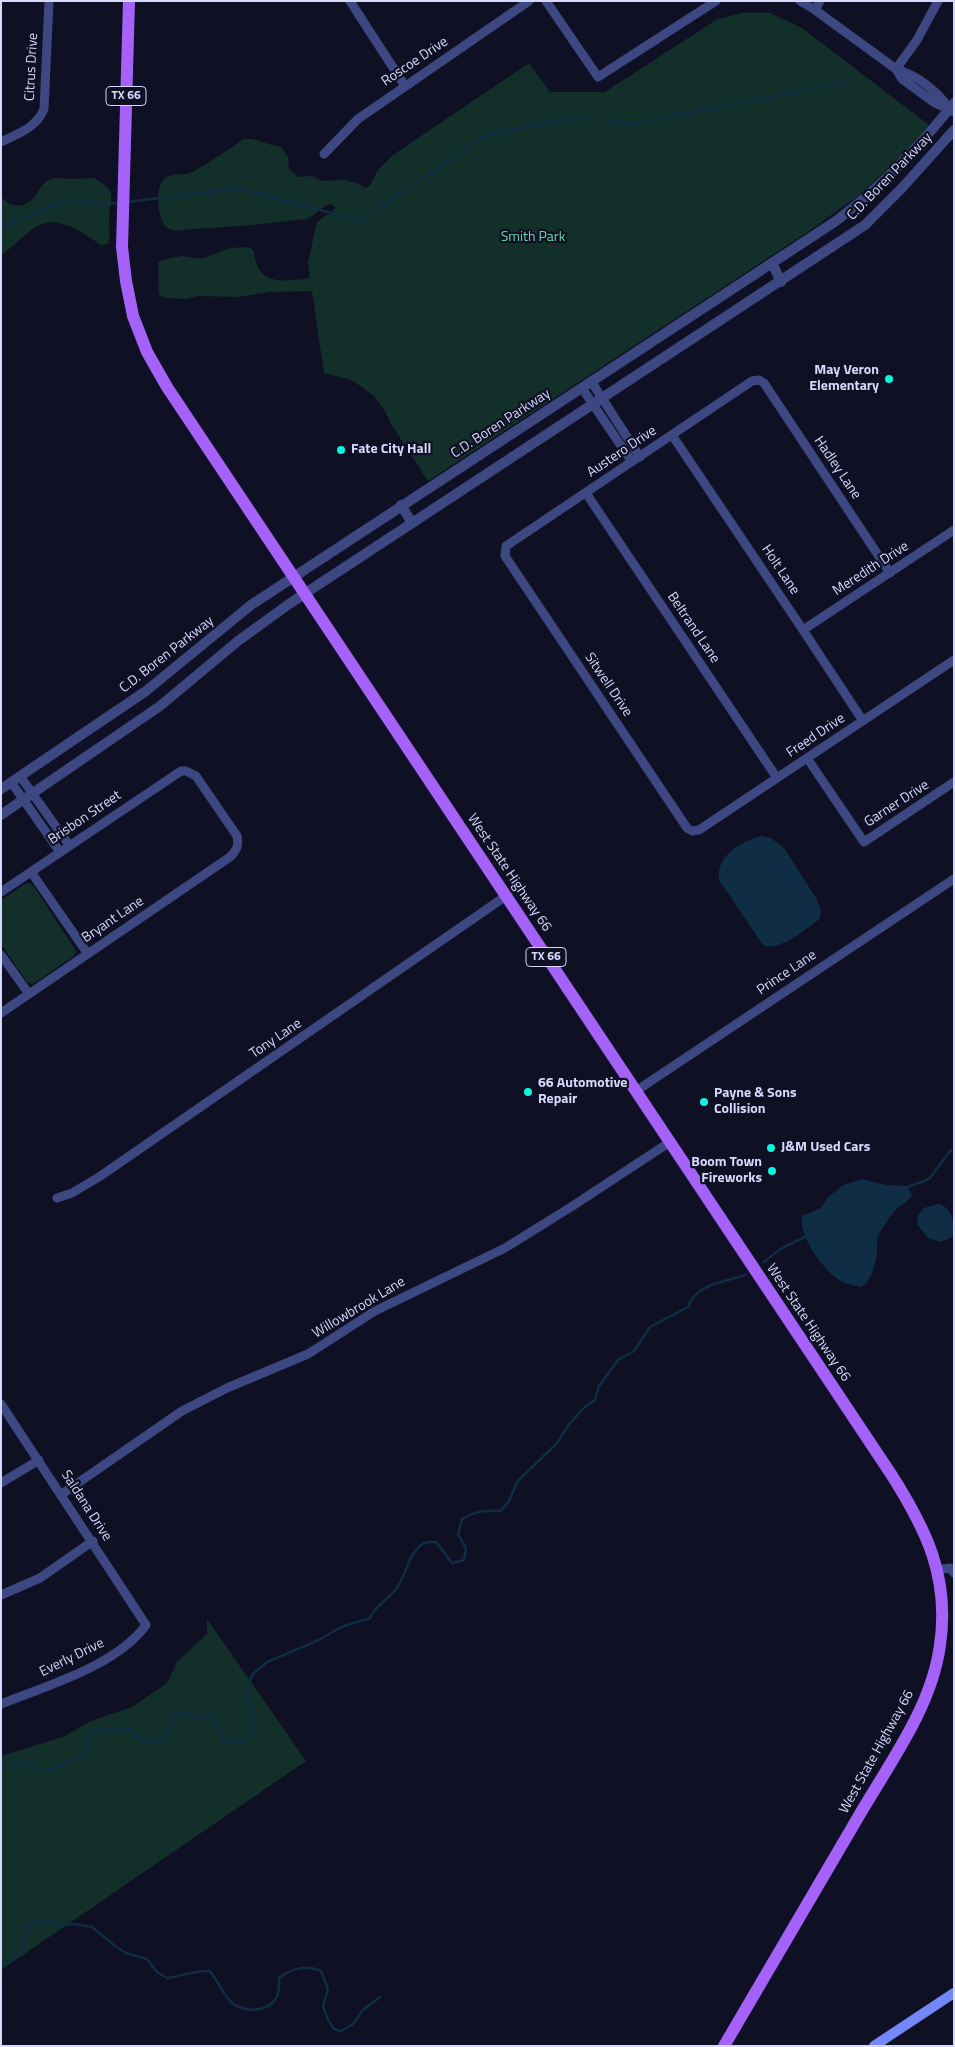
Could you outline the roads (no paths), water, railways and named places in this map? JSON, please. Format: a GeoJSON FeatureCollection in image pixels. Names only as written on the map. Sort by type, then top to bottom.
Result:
{"type":"FeatureCollection","features":[{"type":"Feature","properties":{"kind":"main road","name":"TX 66"},"geometry":{"type":"LineString","coordinates":[[129,1],[121,238],[124,268],[133,316],[153,363],[304,594]]}},
{"type":"Feature","properties":{"kind":"main road","name":"West State Highway 66"},"geometry":{"type":"LineString","coordinates":[[304,594],[911,1506],[929,1542],[937,1570],[942,1600],[941,1643],[936,1670],[924,1699],[891,1761],[724,2046]]}},
{"type":"Feature","properties":{"kind":"main road"},"geometry":{"type":"LineString","coordinates":[[874,2046],[954,1992]]}},
{"type":"Feature","properties":{"kind":"street","name":"Citrus Drive"},"geometry":{"type":"LineString","coordinates":[[1,142],[33,125],[40,118],[44,109],[49,1]]}},
{"type":"Feature","properties":{"kind":"street","name":"Roscoe Drive"},"geometry":{"type":"LineString","coordinates":[[324,154],[358,119],[529,1]]}},
{"type":"Feature","properties":{"kind":"street"},"geometry":{"type":"LineString","coordinates":[[546,1],[598,77],[716,1]]}},
{"type":"Feature","properties":{"kind":"street"},"geometry":{"type":"LineString","coordinates":[[800,1],[896,70],[907,72],[941,96],[952,108]]}},
{"type":"Feature","properties":{"kind":"street"},"geometry":{"type":"LineString","coordinates":[[815,10],[820,1]]}},
{"type":"Feature","properties":{"kind":"street"},"geometry":{"type":"LineString","coordinates":[[896,70],[917,40],[938,1]]}},
{"type":"Feature","properties":{"kind":"street"},"geometry":{"type":"LineString","coordinates":[[352,2],[405,86]]}},
{"type":"Feature","properties":{"kind":"street","name":"C.D. Boren Parkway"},"geometry":{"type":"LineString","coordinates":[[1,789],[146,691],[251,606],[836,221],[872,192],[912,153],[952,108]]}},
{"type":"Feature","properties":{"kind":"street","name":"C.D. Boren Parkway"},"geometry":{"type":"LineString","coordinates":[[1,815],[160,706],[238,641],[304,594],[865,225],[902,188],[954,130]]}},
{"type":"Feature","properties":{"kind":"street"},"geometry":{"type":"LineString","coordinates":[[772,263],[781,282]]}},
{"type":"Feature","properties":{"kind":"street","name":"Austero Drive"},"geometry":{"type":"LineString","coordinates":[[505,550],[506,546],[752,381],[759,380]]}},
{"type":"Feature","properties":{"kind":"street","name":"Hadley Lane"},"geometry":{"type":"LineString","coordinates":[[759,380],[764,383],[890,573]]}},
{"type":"Feature","properties":{"kind":"street"},"geometry":{"type":"LineString","coordinates":[[591,381],[636,459]]}},
{"type":"Feature","properties":{"kind":"street"},"geometry":{"type":"LineString","coordinates":[[582,388],[636,459]]}},
{"type":"Feature","properties":{"kind":"street","name":"Holt Lane"},"geometry":{"type":"LineString","coordinates":[[672,435],[863,721]]}},
{"type":"Feature","properties":{"kind":"street","name":"Beltrand Lane"},"geometry":{"type":"LineString","coordinates":[[586,493],[777,778]]}},
{"type":"Feature","properties":{"kind":"street"},"geometry":{"type":"LineString","coordinates":[[402,506],[412,523]]}},
{"type":"Feature","properties":{"kind":"street","name":"Meredith Drive"},"geometry":{"type":"LineString","coordinates":[[804,630],[954,530]]}},
{"type":"Feature","properties":{"kind":"street","name":"Sitwell Drive"},"geometry":{"type":"LineString","coordinates":[[505,550],[505,556],[687,828],[692,831]]}},
{"type":"Feature","properties":{"kind":"street","name":"Freed Drive"},"geometry":{"type":"LineString","coordinates":[[692,831],[699,830],[954,660]]}},
{"type":"Feature","properties":{"kind":"street","name":"Garner Drive"},"geometry":{"type":"LineString","coordinates":[[807,758],[864,842],[954,782]]}},
{"type":"Feature","properties":{"kind":"street","name":"Brisbon Street"},"geometry":{"type":"LineString","coordinates":[[1,892],[176,773],[186,771],[196,776],[237,836],[238,847]]}},
{"type":"Feature","properties":{"kind":"street"},"geometry":{"type":"LineString","coordinates":[[20,776],[69,845]]}},
{"type":"Feature","properties":{"kind":"street"},"geometry":{"type":"LineString","coordinates":[[11,782],[60,852]]}},
{"type":"Feature","properties":{"kind":"street","name":"Bryant Lane"},"geometry":{"type":"LineString","coordinates":[[1,1013],[230,857],[238,847]]}},
{"type":"Feature","properties":{"kind":"street"},"geometry":{"type":"LineString","coordinates":[[30,872],[88,954]]}},
{"type":"Feature","properties":{"kind":"street","name":"Prince Lane"},"geometry":{"type":"LineString","coordinates":[[636,1091],[954,878]]}},
{"type":"Feature","properties":{"kind":"street","name":"Tony Lane"},"geometry":{"type":"LineString","coordinates":[[57,1198],[72,1193],[99,1177],[506,896]]}},
{"type":"Feature","properties":{"kind":"street"},"geometry":{"type":"LineString","coordinates":[[1,955],[29,994]]}},
{"type":"Feature","properties":{"kind":"street","name":"Willowbrook Lane"},"geometry":{"type":"LineString","coordinates":[[62,1494],[182,1411],[235,1384],[308,1354],[375,1311],[505,1248],[564,1212],[670,1142]]}},
{"type":"Feature","properties":{"kind":"street","name":"Saldana Drive"},"geometry":{"type":"LineString","coordinates":[[1,1404],[93,1541],[146,1625]]}},
{"type":"Feature","properties":{"kind":"street"},"geometry":{"type":"LineString","coordinates":[[1,1483],[39,1460]]}},
{"type":"Feature","properties":{"kind":"street"},"geometry":{"type":"LineString","coordinates":[[1,1595],[40,1578],[93,1541]]}},
{"type":"Feature","properties":{"kind":"street"},"geometry":{"type":"LineString","coordinates":[[937,1570],[950,1568],[954,1574]]}},
{"type":"Feature","properties":{"kind":"street","name":"Everly Drive"},"geometry":{"type":"LineString","coordinates":[[1,1704],[101,1662],[138,1637],[146,1625]]}},
{"type":"Feature","properties":{"kind":"water"},"geometry":{"type":"Polygon","coordinates":[[[761,836],[771,838],[784,848],[821,909],[820,919],[808,928],[784,943],[769,947],[763,945],[719,880],[719,871],[725,857],[738,846],[761,836]]]}},
{"type":"Feature","properties":{"kind":"water"},"geometry":{"type":"Polygon","coordinates":[[[861,1179],[886,1185],[907,1186],[912,1194],[908,1200],[895,1210],[879,1233],[872,1272],[868,1281],[861,1287],[841,1281],[829,1272],[817,1258],[804,1232],[802,1216],[821,1208],[828,1197],[842,1186],[861,1179]]]}},
{"type":"Feature","properties":{"kind":"water"},"geometry":{"type":"Polygon","coordinates":[[[939,1204],[948,1209],[954,1227],[954,1236],[941,1242],[928,1238],[917,1224],[918,1216],[924,1208],[939,1204]]]}},
{"type":"Feature","properties":{"kind":"waterway"},"geometry":{"type":"LineString","coordinates":[[607,121],[631,124],[847,82]]}},
{"type":"Feature","properties":{"kind":"waterway"},"geometry":{"type":"LineString","coordinates":[[128,202],[239,188],[361,221],[485,136],[538,124],[590,117],[597,119]]}},
{"type":"Feature","properties":{"kind":"waterway"},"geometry":{"type":"LineString","coordinates":[[1,227],[64,201],[101,204],[120,203]]}},
{"type":"Feature","properties":{"kind":"waterway"},"geometry":{"type":"LineString","coordinates":[[905,1188],[929,1179],[951,1150]]}},
{"type":"Feature","properties":{"kind":"waterway"},"geometry":{"type":"LineString","coordinates":[[764,1262],[782,1248],[809,1235]]}},
{"type":"Feature","properties":{"kind":"waterway"},"geometry":{"type":"LineString","coordinates":[[1,1772],[8,1765],[15,1763],[32,1764],[37,1771],[61,1766],[85,1754],[89,1735],[96,1730],[128,1729],[144,1740],[151,1742],[159,1741],[168,1737],[169,1725],[175,1714],[183,1713],[193,1717],[211,1715],[216,1722],[222,1739],[235,1743],[248,1740],[252,1716],[245,1693],[253,1674],[267,1662],[319,1640],[341,1627],[370,1618],[372,1613],[400,1584],[416,1549],[423,1544],[436,1542],[452,1563],[464,1560],[466,1548],[458,1534],[462,1519],[481,1512],[501,1511],[509,1501],[517,1482],[557,1443],[570,1423],[585,1407],[595,1400],[599,1386],[618,1360],[634,1351],[650,1327],[688,1307],[697,1293],[704,1289],[745,1275]]}},
{"type":"Feature","properties":{"kind":"waterway"},"geometry":{"type":"LineString","coordinates":[[1,1966],[21,1953],[27,1929],[31,1924],[44,1920],[60,1925],[74,1924],[92,1927],[126,1953],[147,1959],[157,1972],[167,1978],[194,1972],[210,1971],[230,2001],[249,2010],[256,2010],[269,2005],[278,1994],[279,1978],[300,1968],[321,1971],[328,1989],[323,2006],[328,2020],[334,2029],[341,2031],[353,2024],[363,2010],[380,1997]]}},
{"type":"Feature","properties":{"kind":"place","name":"May Veron Elementary"},"geometry":{"type":"Point","coordinates":[889,379]}},
{"type":"Feature","properties":{"kind":"place","name":"Fate City Hall"},"geometry":{"type":"Point","coordinates":[341,450]}},
{"type":"Feature","properties":{"kind":"place","name":"66 Automotive Repair"},"geometry":{"type":"Point","coordinates":[528,1092]}},
{"type":"Feature","properties":{"kind":"place","name":"Payne & Sons Collision"},"geometry":{"type":"Point","coordinates":[704,1102]}},
{"type":"Feature","properties":{"kind":"place","name":"J&M Used Cars"},"geometry":{"type":"Point","coordinates":[771,1148]}},
{"type":"Feature","properties":{"kind":"place","name":"Boom Town Fireworks"},"geometry":{"type":"Point","coordinates":[772,1171]}},
{"type":"Feature","properties":{"kind":"park label","name":"Smith Park"},"geometry":{"type":"Point","coordinates":[533,238]}}]}
